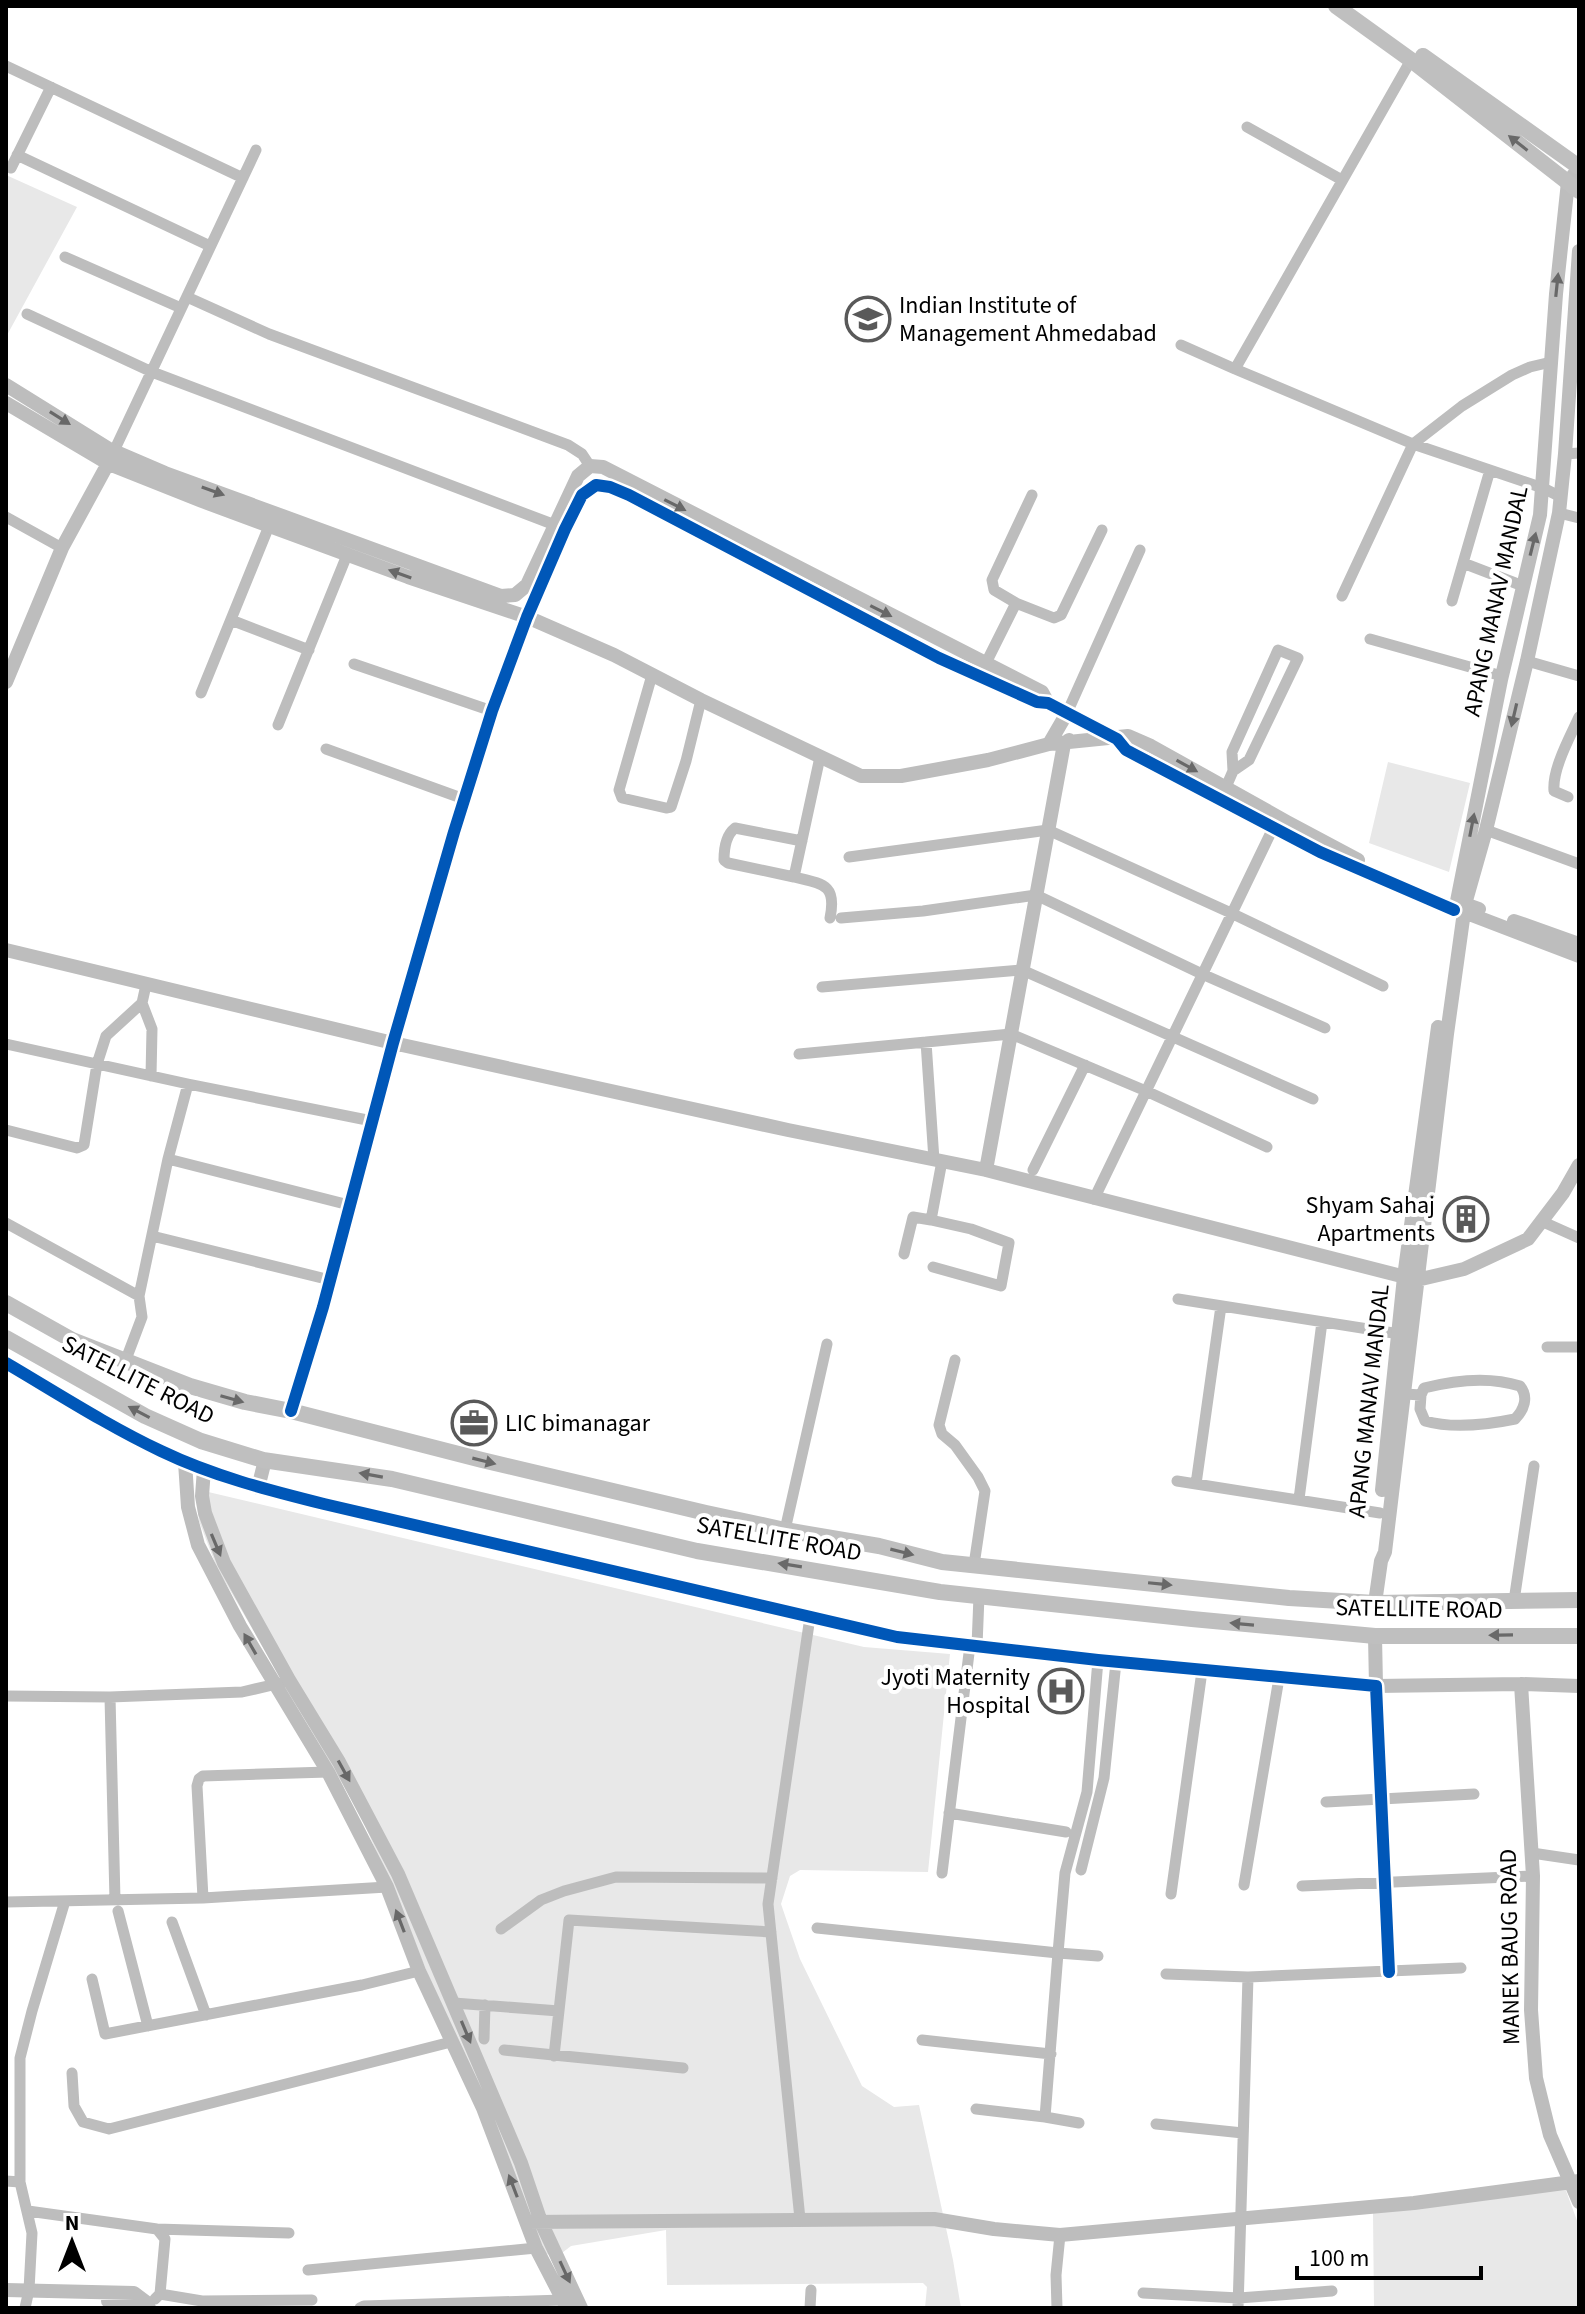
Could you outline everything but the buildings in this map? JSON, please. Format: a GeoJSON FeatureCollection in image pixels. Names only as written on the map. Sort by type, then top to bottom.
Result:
{"type":"FeatureCollection","features":[{"type":"Feature","properties":{"kind":"main road"},"geometry":{"type":"LineString","coordinates":[[1336,6],[1574,186]]}},
{"type":"Feature","properties":{"kind":"main road"},"geometry":{"type":"LineString","coordinates":[[1354,6],[1579,168]]}},
{"type":"Feature","properties":{"kind":"main road","name":"SATELLITE ROAD"},"geometry":{"type":"LineString","coordinates":[[6,1303],[72,1340],[125,1362],[245,1402],[785,1530],[879,1546],[942,1562],[1289,1598],[1375,1603],[1579,1600]]}},
{"type":"Feature","properties":{"kind":"main road","name":"SATELLITE ROAD"},"geometry":{"type":"LineString","coordinates":[[6,1338],[145,1416],[201,1441],[265,1460],[392,1479],[697,1551],[940,1592],[1375,1636],[1579,1636]]}},
{"type":"Feature","properties":{"kind":"street"},"geometry":{"type":"LineString","coordinates":[[1235,369],[1411,60]]}},
{"type":"Feature","properties":{"kind":"street"},"geometry":{"type":"LineString","coordinates":[[6,66],[243,178]]}},
{"type":"Feature","properties":{"kind":"street"},"geometry":{"type":"LineString","coordinates":[[11,168],[51,87]]}},
{"type":"Feature","properties":{"kind":"street"},"geometry":{"type":"LineString","coordinates":[[1247,127],[1342,180]]}},
{"type":"Feature","properties":{"kind":"street"},"geometry":{"type":"LineString","coordinates":[[6,682],[62,548],[112,458],[256,150]]}},
{"type":"Feature","properties":{"kind":"street"},"geometry":{"type":"LineString","coordinates":[[17,155],[210,246]]}},
{"type":"Feature","properties":{"kind":"street"},"geometry":{"type":"LineString","coordinates":[[1574,186],[1579,168]]}},
{"type":"Feature","properties":{"kind":"street","name":"APANG MANAV MANDAL"},"geometry":{"type":"LineString","coordinates":[[1381,1561],[1376,1552],[1405,1335],[1419,1163],[1458,907],[1501,678],[1540,515],[1556,294],[1574,186]]}},
{"type":"Feature","properties":{"kind":"street"},"geometry":{"type":"LineString","coordinates":[[1458,907],[1486,830],[1572,453],[1579,251]]}},
{"type":"Feature","properties":{"kind":"street"},"geometry":{"type":"LineString","coordinates":[[65,257],[181,308]]}},
{"type":"Feature","properties":{"kind":"street"},"geometry":{"type":"LineString","coordinates":[[187,297],[269,334],[568,445],[582,454],[596,485]]}},
{"type":"Feature","properties":{"kind":"street"},"geometry":{"type":"LineString","coordinates":[[27,314],[152,372],[555,525]]}},
{"type":"Feature","properties":{"kind":"street"},"geometry":{"type":"LineString","coordinates":[[1181,345],[1413,444],[1543,488],[1561,497]]}},
{"type":"Feature","properties":{"kind":"street"},"geometry":{"type":"LineString","coordinates":[[1342,596],[1413,444],[1462,406],[1512,375],[1551,362]]}},
{"type":"Feature","properties":{"kind":"street"},"geometry":{"type":"LineString","coordinates":[[6,385],[112,458],[179,478],[501,596],[515,595],[527,585],[578,476],[590,466],[603,467],[809,582],[1037,702],[1048,703],[1117,739],[1126,750],[1458,907],[1579,956]]}},
{"type":"Feature","properties":{"kind":"street"},"geometry":{"type":"LineString","coordinates":[[6,403],[112,458],[269,526],[527,617],[614,655],[861,776],[901,776],[1056,744],[1128,736],[1226,787],[1276,822]]}},
{"type":"Feature","properties":{"kind":"street"},"geometry":{"type":"LineString","coordinates":[[1452,601],[1490,470]]}},
{"type":"Feature","properties":{"kind":"street"},"geometry":{"type":"LineString","coordinates":[[291,1411],[464,799],[527,617],[582,495],[596,485],[610,487],[809,582]]}},
{"type":"Feature","properties":{"kind":"street"},"geometry":{"type":"LineString","coordinates":[[1032,495],[992,580],[994,590],[1016,603],[1054,618],[1061,615],[1102,530]]}},
{"type":"Feature","properties":{"kind":"street"},"geometry":{"type":"LineString","coordinates":[[1559,513],[1579,518]]}},
{"type":"Feature","properties":{"kind":"street"},"geometry":{"type":"LineString","coordinates":[[6,517],[62,548]]}},
{"type":"Feature","properties":{"kind":"street"},"geometry":{"type":"LineString","coordinates":[[201,693],[269,526]]}},
{"type":"Feature","properties":{"kind":"street"},"geometry":{"type":"LineString","coordinates":[[986,1170],[1048,830],[1056,744],[1140,550]]}},
{"type":"Feature","properties":{"kind":"street"},"geometry":{"type":"LineString","coordinates":[[278,725],[347,555]]}},
{"type":"Feature","properties":{"kind":"street"},"geometry":{"type":"LineString","coordinates":[[1463,563],[1523,586]]}},
{"type":"Feature","properties":{"kind":"street"},"geometry":{"type":"LineString","coordinates":[[515,595],[527,617]]}},
{"type":"Feature","properties":{"kind":"street"},"geometry":{"type":"LineString","coordinates":[[982,672],[1016,603]]}},
{"type":"Feature","properties":{"kind":"street"},"geometry":{"type":"LineString","coordinates":[[231,620],[309,650]]}},
{"type":"Feature","properties":{"kind":"street"},"geometry":{"type":"LineString","coordinates":[[1370,639],[1521,685]]}},
{"type":"Feature","properties":{"kind":"street"},"geometry":{"type":"LineString","coordinates":[[1226,787],[1233,771],[1232,752],[1278,650],[1298,658],[1249,760],[1233,771]]}},
{"type":"Feature","properties":{"kind":"street"},"geometry":{"type":"LineString","coordinates":[[1527,661],[1579,676]]}},
{"type":"Feature","properties":{"kind":"street"},"geometry":{"type":"LineString","coordinates":[[354,664],[492,711]]}},
{"type":"Feature","properties":{"kind":"street"},"geometry":{"type":"LineString","coordinates":[[652,675],[619,790],[622,798],[671,807],[701,700]]}},
{"type":"Feature","properties":{"kind":"street"},"geometry":{"type":"LineString","coordinates":[[1568,797],[1554,791],[1554,785],[1563,753],[1579,717]]}},
{"type":"Feature","properties":{"kind":"street"},"geometry":{"type":"LineString","coordinates":[[1056,744],[1090,725]]}},
{"type":"Feature","properties":{"kind":"street"},"geometry":{"type":"LineString","coordinates":[[326,749],[464,799]]}},
{"type":"Feature","properties":{"kind":"street"},"geometry":{"type":"LineString","coordinates":[[794,877],[820,757]]}},
{"type":"Feature","properties":{"kind":"street"},"geometry":{"type":"LineString","coordinates":[[1094,1199],[1276,822]]}},
{"type":"Feature","properties":{"kind":"street"},"geometry":{"type":"LineString","coordinates":[[802,841],[735,828],[730,832],[724,860],[820,884],[832,895],[836,918],[923,911],[1036,895],[1325,1028]]}},
{"type":"Feature","properties":{"kind":"street"},"geometry":{"type":"LineString","coordinates":[[849,857],[1048,830],[1383,986]]}},
{"type":"Feature","properties":{"kind":"street"},"geometry":{"type":"LineString","coordinates":[[1486,830],[1579,864]]}},
{"type":"Feature","properties":{"kind":"street"},"geometry":{"type":"LineString","coordinates":[[1458,907],[1579,944]]}},
{"type":"Feature","properties":{"kind":"street"},"geometry":{"type":"LineString","coordinates":[[6,950],[393,1043],[986,1170],[1411,1279],[1464,1269],[1528,1239],[1563,1193],[1579,1165]]}},
{"type":"Feature","properties":{"kind":"street"},"geometry":{"type":"LineString","coordinates":[[822,987],[1022,970],[1313,1099]]}},
{"type":"Feature","properties":{"kind":"street"},"geometry":{"type":"LineString","coordinates":[[146,985],[142,1003],[152,1029],[151,1076]]}},
{"type":"Feature","properties":{"kind":"street"},"geometry":{"type":"LineString","coordinates":[[6,1130],[77,1148],[84,1145],[97,1064],[106,1036],[142,1003]]}},
{"type":"Feature","properties":{"kind":"street"},"geometry":{"type":"LineString","coordinates":[[799,1054],[1011,1034],[1267,1147]]}},
{"type":"Feature","properties":{"kind":"street"},"geometry":{"type":"LineString","coordinates":[[926,1042],[938,1160],[931,1220]]}},
{"type":"Feature","properties":{"kind":"street"},"geometry":{"type":"LineString","coordinates":[[6,1044],[372,1121]]}},
{"type":"Feature","properties":{"kind":"street"},"geometry":{"type":"LineString","coordinates":[[1033,1170],[1085,1065]]}},
{"type":"Feature","properties":{"kind":"street"},"geometry":{"type":"LineString","coordinates":[[125,1362],[142,1317],[139,1296],[168,1159],[188,1084]]}},
{"type":"Feature","properties":{"kind":"street"},"geometry":{"type":"LineString","coordinates":[[168,1159],[349,1205]]}},
{"type":"Feature","properties":{"kind":"street"},"geometry":{"type":"LineString","coordinates":[[904,1254],[913,1217],[971,1229],[1009,1243],[1001,1286],[933,1267]]}},
{"type":"Feature","properties":{"kind":"street"},"geometry":{"type":"LineString","coordinates":[[1541,1221],[1579,1238]]}},
{"type":"Feature","properties":{"kind":"street"},"geometry":{"type":"LineString","coordinates":[[6,1223],[139,1296]]}},
{"type":"Feature","properties":{"kind":"street"},"geometry":{"type":"LineString","coordinates":[[152,1236],[330,1280]]}},
{"type":"Feature","properties":{"kind":"street"},"geometry":{"type":"LineString","coordinates":[[1178,1299],[1405,1335],[1405,1394],[1385,1552],[1375,1603]]}},
{"type":"Feature","properties":{"kind":"street"},"geometry":{"type":"LineString","coordinates":[[1196,1484],[1221,1306]]}},
{"type":"Feature","properties":{"kind":"street"},"geometry":{"type":"LineString","coordinates":[[1299,1499],[1322,1322]]}},
{"type":"Feature","properties":{"kind":"street"},"geometry":{"type":"LineString","coordinates":[[785,1530],[827,1344]]}},
{"type":"Feature","properties":{"kind":"street"},"geometry":{"type":"LineString","coordinates":[[1547,1347],[1579,1347]]}},
{"type":"Feature","properties":{"kind":"street"},"geometry":{"type":"LineString","coordinates":[[955,1360],[939,1425],[942,1434],[955,1445],[985,1491],[974,1565]]}},
{"type":"Feature","properties":{"kind":"street"},"geometry":{"type":"LineString","coordinates":[[6,1363],[132,1436],[185,1462],[258,1488],[897,1637],[1202,1671],[1376,1686],[1579,1686]]}},
{"type":"Feature","properties":{"kind":"street"},"geometry":{"type":"LineString","coordinates":[[1492,1380],[1520,1386],[1524,1391],[1524,1407],[1515,1419],[1489,1424],[1438,1425],[1425,1421],[1420,1409],[1421,1395],[1424,1388],[1443,1383],[1492,1380]]}},
{"type":"Feature","properties":{"kind":"street"},"geometry":{"type":"LineString","coordinates":[[1405,1394],[1421,1395]]}},
{"type":"Feature","properties":{"kind":"street"},"geometry":{"type":"LineString","coordinates":[[258,1488],[265,1460]]}},
{"type":"Feature","properties":{"kind":"street"},"geometry":{"type":"LineString","coordinates":[[185,1462],[188,1507],[198,1545],[274,1685],[328,1772],[387,1887],[419,1971],[451,2042],[534,2222],[581,2308]]}},
{"type":"Feature","properties":{"kind":"street"},"geometry":{"type":"LineString","coordinates":[[1514,1601],[1534,1466]]}},
{"type":"Feature","properties":{"kind":"street"},"geometry":{"type":"LineString","coordinates":[[204,1469],[202,1496],[211,1533],[224,1563],[339,1762],[398,1874],[516,2149],[534,2222],[536,2248],[565,2304],[360,2308]]}},
{"type":"Feature","properties":{"kind":"street"},"geometry":{"type":"LineString","coordinates":[[1177,1481],[1380,1513]]}},
{"type":"Feature","properties":{"kind":"street"},"geometry":{"type":"LineString","coordinates":[[942,1873],[979,1596]]}},
{"type":"Feature","properties":{"kind":"street"},"geometry":{"type":"LineString","coordinates":[[800,2219],[768,1904],[810,1617]]}},
{"type":"Feature","properties":{"kind":"street"},"geometry":{"type":"LineString","coordinates":[[1375,1636],[1389,1972]]}},
{"type":"Feature","properties":{"kind":"street"},"geometry":{"type":"LineString","coordinates":[[1045,2117],[1065,1873],[1087,1792],[1098,1660]]}},
{"type":"Feature","properties":{"kind":"street"},"geometry":{"type":"LineString","coordinates":[[1081,1870],[1104,1778],[1116,1662]]}},
{"type":"Feature","properties":{"kind":"street"},"geometry":{"type":"LineString","coordinates":[[1171,1894],[1202,1671]]}},
{"type":"Feature","properties":{"kind":"street"},"geometry":{"type":"LineString","coordinates":[[1244,1885],[1279,1678]]}},
{"type":"Feature","properties":{"kind":"street"},"geometry":{"type":"LineString","coordinates":[[6,1696],[110,1697],[242,1692],[289,1680]]}},
{"type":"Feature","properties":{"kind":"street","name":"MANEK BAUG ROAD"},"geometry":{"type":"LineString","coordinates":[[1521,1684],[1533,1876],[1531,2010],[1536,2078],[1550,2135],[1574,2181],[1579,2202]]}},
{"type":"Feature","properties":{"kind":"street"},"geometry":{"type":"LineString","coordinates":[[110,1697],[117,1905],[148,2026]]}},
{"type":"Feature","properties":{"kind":"street"},"geometry":{"type":"LineString","coordinates":[[203,1898],[199,1779],[203,1776],[328,1772]]}},
{"type":"Feature","properties":{"kind":"street"},"geometry":{"type":"LineString","coordinates":[[1326,1802],[1474,1794]]}},
{"type":"Feature","properties":{"kind":"street"},"geometry":{"type":"LineString","coordinates":[[949,1813],[1066,1832]]}},
{"type":"Feature","properties":{"kind":"street"},"geometry":{"type":"LineString","coordinates":[[1532,1853],[1579,1860]]}},
{"type":"Feature","properties":{"kind":"street"},"geometry":{"type":"LineString","coordinates":[[1302,1886],[1533,1876]]}},
{"type":"Feature","properties":{"kind":"street"},"geometry":{"type":"LineString","coordinates":[[501,1929],[541,1900],[616,1877],[772,1878]]}},
{"type":"Feature","properties":{"kind":"street"},"geometry":{"type":"LineString","coordinates":[[6,1902],[65,1901],[117,1905],[387,1887]]}},
{"type":"Feature","properties":{"kind":"street"},"geometry":{"type":"LineString","coordinates":[[27,2299],[32,2233],[20,2182],[20,2058],[65,1901]]}},
{"type":"Feature","properties":{"kind":"street"},"geometry":{"type":"LineString","coordinates":[[554,2056],[569,1920],[771,1932]]}},
{"type":"Feature","properties":{"kind":"street"},"geometry":{"type":"LineString","coordinates":[[172,1922],[206,2015]]}},
{"type":"Feature","properties":{"kind":"street"},"geometry":{"type":"LineString","coordinates":[[817,1928],[1098,1956]]}},
{"type":"Feature","properties":{"kind":"street"},"geometry":{"type":"LineString","coordinates":[[1166,1974],[1248,1977],[1461,1968]]}},
{"type":"Feature","properties":{"kind":"street"},"geometry":{"type":"LineString","coordinates":[[92,1979],[105,2034],[362,1985],[419,1971]]}},
{"type":"Feature","properties":{"kind":"street"},"geometry":{"type":"LineString","coordinates":[[1238,2303],[1248,1977]]}},
{"type":"Feature","properties":{"kind":"street"},"geometry":{"type":"LineString","coordinates":[[454,2003],[559,2011]]}},
{"type":"Feature","properties":{"kind":"street"},"geometry":{"type":"LineString","coordinates":[[484,2039],[485,2005]]}},
{"type":"Feature","properties":{"kind":"street"},"geometry":{"type":"LineString","coordinates":[[922,2040],[1051,2054]]}},
{"type":"Feature","properties":{"kind":"street"},"geometry":{"type":"LineString","coordinates":[[72,2073],[74,2106],[83,2122],[109,2129],[451,2042]]}},
{"type":"Feature","properties":{"kind":"street"},"geometry":{"type":"LineString","coordinates":[[504,2050],[683,2068]]}},
{"type":"Feature","properties":{"kind":"street"},"geometry":{"type":"LineString","coordinates":[[976,2109],[1079,2123]]}},
{"type":"Feature","properties":{"kind":"street"},"geometry":{"type":"LineString","coordinates":[[1156,2124],[1243,2133]]}},
{"type":"Feature","properties":{"kind":"street"},"geometry":{"type":"LineString","coordinates":[[6,2129],[19,2129]]}},
{"type":"Feature","properties":{"kind":"street"},"geometry":{"type":"LineString","coordinates":[[6,2181],[20,2182]]}},
{"type":"Feature","properties":{"kind":"street"},"geometry":{"type":"LineString","coordinates":[[534,2222],[934,2219],[1060,2235],[1414,2203],[1574,2181]]}},
{"type":"Feature","properties":{"kind":"street"},"geometry":{"type":"LineString","coordinates":[[28,2211],[157,2229],[289,2233]]}},
{"type":"Feature","properties":{"kind":"street"},"geometry":{"type":"LineString","coordinates":[[144,2307],[160,2294],[165,2239],[157,2229]]}},
{"type":"Feature","properties":{"kind":"street"},"geometry":{"type":"LineString","coordinates":[[1057,2308],[1060,2235]]}},
{"type":"Feature","properties":{"kind":"street"},"geometry":{"type":"LineString","coordinates":[[308,2270],[536,2248]]}},
{"type":"Feature","properties":{"kind":"street"},"geometry":{"type":"LineString","coordinates":[[6,2290],[27,2299]]}},
{"type":"Feature","properties":{"kind":"street"},"geometry":{"type":"LineString","coordinates":[[810,2308],[811,2290]]}},
{"type":"Feature","properties":{"kind":"street"},"geometry":{"type":"LineString","coordinates":[[1143,2293],[1238,2303],[1332,2291]]}},
{"type":"Feature","properties":{"kind":"street"},"geometry":{"type":"LineString","coordinates":[[6,2300],[134,2293],[146,2302],[144,2307]]}},
{"type":"Feature","properties":{"kind":"street"},"geometry":{"type":"LineString","coordinates":[[160,2294],[202,2301],[312,2300]]}},
{"type":"Feature","properties":{"kind":"shaded area"},"geometry":{"type":"Polygon","coordinates":[[[6,175],[77,207],[6,337],[6,175]]]}},
{"type":"Feature","properties":{"kind":"shaded area"},"geometry":{"type":"Polygon","coordinates":[[[1388,762],[1470,783],[1449,872],[1369,843],[1388,762]]]}},
{"type":"Feature","properties":{"kind":"shaded area"},"geometry":{"type":"Polygon","coordinates":[[[204,1491],[864,1647],[950,1654],[928,1872],[800,1870],[790,1876],[781,1904],[800,1959],[862,2086],[894,2107],[919,2105],[961,2308],[925,2308],[927,2287],[923,2283],[667,2285],[666,2230],[571,2246],[558,2256],[546,2254],[362,1818],[217,1568],[199,1521],[196,1494],[204,1491]]]}},
{"type":"Feature","properties":{"kind":"shaded area"},"geometry":{"type":"Polygon","coordinates":[[[1565,2188],[1579,2226],[1579,2308],[1374,2308],[1373,2213],[1565,2188]]]}},
{"type":"Feature","properties":{"kind":"cycle path"},"geometry":{"type":"LineString","coordinates":[[291,1411],[323,1307],[393,1043],[492,711],[527,617],[565,529],[582,495],[596,485],[629,495],[939,658],[1037,702],[1048,703],[1117,739],[1126,750],[1320,852],[1454,910]]}},
{"type":"Feature","properties":{"kind":"cycle path"},"geometry":{"type":"LineString","coordinates":[[6,1363],[122,1431],[181,1460],[241,1482],[324,1504],[897,1637],[1098,1660],[1376,1686],[1389,1972]]}},
{"type":"Feature","properties":{"kind":"place","name":"Indian Institute of Management Ahmedabad"},"geometry":{"type":"Point","coordinates":[868,319]}},
{"type":"Feature","properties":{"kind":"place","name":"Shyam Sahaj Apartments"},"geometry":{"type":"Point","coordinates":[1466,1219]}},
{"type":"Feature","properties":{"kind":"place","name":"LIC bimanagar"},"geometry":{"type":"Point","coordinates":[474,1423]}},
{"type":"Feature","properties":{"kind":"place","name":"Jyoti Maternity Hospital"},"geometry":{"type":"Point","coordinates":[1061,1691]}}]}
